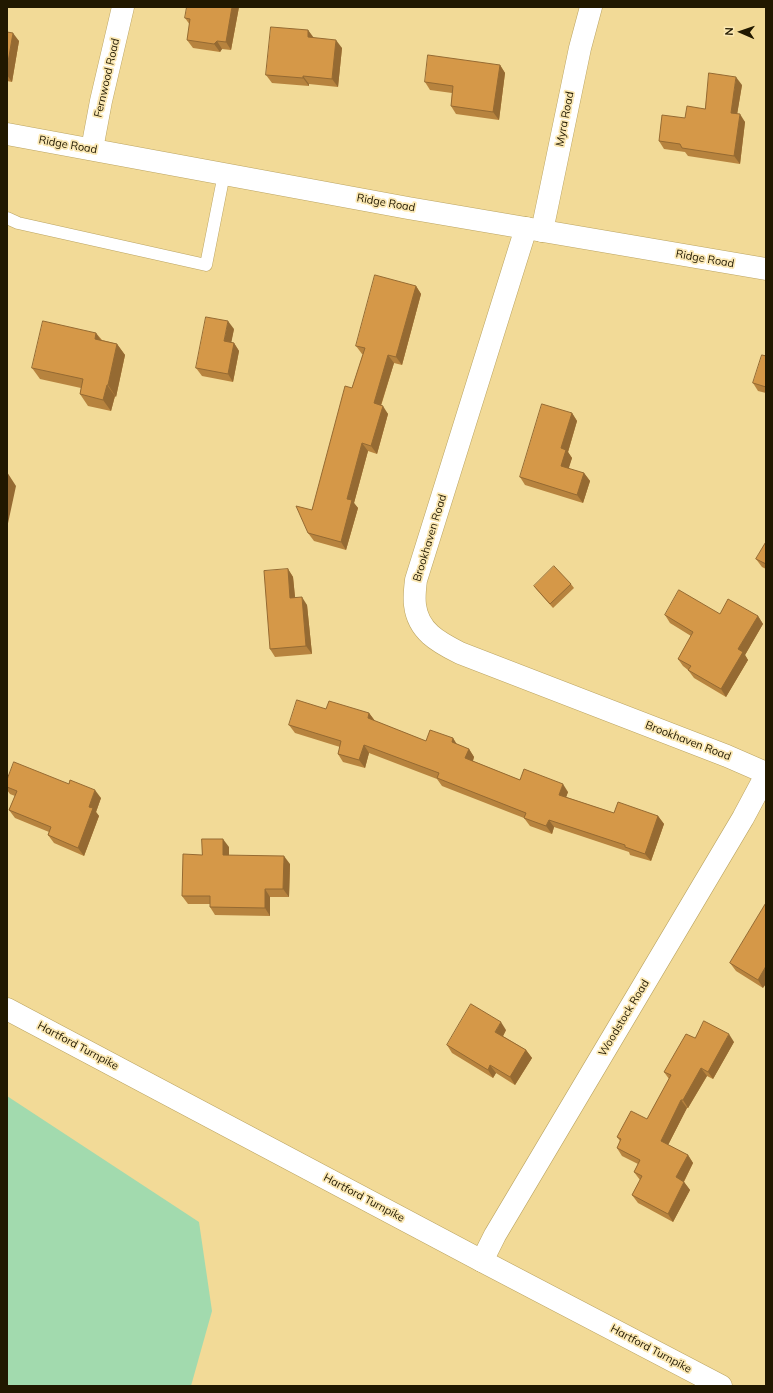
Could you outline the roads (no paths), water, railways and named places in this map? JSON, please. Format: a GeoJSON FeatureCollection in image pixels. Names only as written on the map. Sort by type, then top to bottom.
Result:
{"type":"FeatureCollection","features":[{"type":"Feature","properties":{"kind":"street","name":"Fernwood Road"},"geometry":{"type":"LineString","coordinates":[[92,149],[101,100],[122,7]]}},
{"type":"Feature","properties":{"kind":"street","name":"Myra Road"},"geometry":{"type":"LineString","coordinates":[[534,229],[591,7]]}},
{"type":"Feature","properties":{"kind":"street","name":"Ridge Road"},"geometry":{"type":"LineString","coordinates":[[7,134],[224,174],[766,269]]}},
{"type":"Feature","properties":{"kind":"street","name":"Brookhaven Road"},"geometry":{"type":"LineString","coordinates":[[534,229],[416,580],[415,606],[422,627],[439,642],[460,653],[727,756],[766,774]]}},
{"type":"Feature","properties":{"kind":"street","name":"Woodstock Road"},"geometry":{"type":"LineString","coordinates":[[482,1261],[495,1235],[735,831],[766,774]]}},
{"type":"Feature","properties":{"kind":"street","name":"Hartford Turnpike"},"geometry":{"type":"LineString","coordinates":[[7,1009],[721,1386]]}},
{"type":"Feature","properties":{"kind":"lane"},"geometry":{"type":"LineString","coordinates":[[7,218],[18,223],[206,265],[224,174]]}}]}
